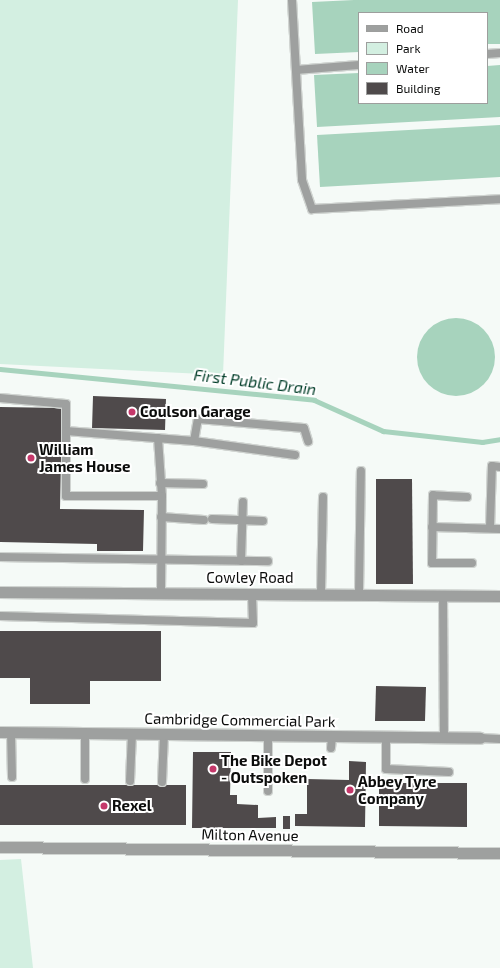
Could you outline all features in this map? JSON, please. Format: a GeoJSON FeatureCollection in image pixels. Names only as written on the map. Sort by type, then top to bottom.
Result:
{"type":"FeatureCollection","features":[{"type":"Feature","properties":{"kind":"street","name":"Cowley Road"},"geometry":{"type":"LineString","coordinates":[[0,592],[252,594],[359,593],[500,596]]}},
{"type":"Feature","properties":{"kind":"street","name":"Cambridge Commercial Park"},"geometry":{"type":"LineString","coordinates":[[6,732],[480,738]]}},
{"type":"Feature","properties":{"kind":"street","name":"Milton Avenue"},"geometry":{"type":"LineString","coordinates":[[0,847],[500,853]]}},
{"type":"Feature","properties":{"kind":"lane"},"geometry":{"type":"LineString","coordinates":[[292,0],[302,180],[312,209],[500,199]]}},
{"type":"Feature","properties":{"kind":"lane"},"geometry":{"type":"LineString","coordinates":[[488,54],[500,53]]}},
{"type":"Feature","properties":{"kind":"lane"},"geometry":{"type":"LineString","coordinates":[[296,70],[358,64]]}},
{"type":"Feature","properties":{"kind":"lane"},"geometry":{"type":"LineString","coordinates":[[0,398],[66,404],[66,496],[162,496]]}},
{"type":"Feature","properties":{"kind":"lane"},"geometry":{"type":"LineString","coordinates":[[194,440],[198,419],[304,428],[308,441]]}},
{"type":"Feature","properties":{"kind":"lane"},"geometry":{"type":"LineString","coordinates":[[66,431],[194,440],[295,456]]}},
{"type":"Feature","properties":{"kind":"lane"},"geometry":{"type":"LineString","coordinates":[[158,438],[162,496],[160,593]]}},
{"type":"Feature","properties":{"kind":"lane"},"geometry":{"type":"LineString","coordinates":[[490,528],[492,466],[500,467]]}},
{"type":"Feature","properties":{"kind":"lane"},"geometry":{"type":"LineString","coordinates":[[359,593],[361,471]]}},
{"type":"Feature","properties":{"kind":"lane"},"geometry":{"type":"LineString","coordinates":[[160,483],[203,484]]}},
{"type":"Feature","properties":{"kind":"lane"},"geometry":{"type":"LineString","coordinates":[[467,497],[433,495],[432,562],[472,563]]}},
{"type":"Feature","properties":{"kind":"lane"},"geometry":{"type":"LineString","coordinates":[[321,593],[323,497]]}},
{"type":"Feature","properties":{"kind":"lane"},"geometry":{"type":"LineString","coordinates":[[241,561],[242,502]]}},
{"type":"Feature","properties":{"kind":"lane"},"geometry":{"type":"LineString","coordinates":[[161,517],[263,521]]}},
{"type":"Feature","properties":{"kind":"lane"},"geometry":{"type":"LineString","coordinates":[[432,527],[500,529],[500,535]]}},
{"type":"Feature","properties":{"kind":"lane"},"geometry":{"type":"LineString","coordinates":[[0,557],[161,561],[268,561]]}},
{"type":"Feature","properties":{"kind":"lane"},"geometry":{"type":"LineString","coordinates":[[0,616],[253,623],[252,594]]}},
{"type":"Feature","properties":{"kind":"lane"},"geometry":{"type":"LineString","coordinates":[[443,595],[444,738]]}},
{"type":"Feature","properties":{"kind":"lane"},"geometry":{"type":"LineString","coordinates":[[6,732],[12,777]]}},
{"type":"Feature","properties":{"kind":"lane"},"geometry":{"type":"LineString","coordinates":[[85,733],[85,779]]}},
{"type":"Feature","properties":{"kind":"lane"},"geometry":{"type":"LineString","coordinates":[[130,781],[132,734]]}},
{"type":"Feature","properties":{"kind":"lane"},"geometry":{"type":"LineString","coordinates":[[162,782],[164,734]]}},
{"type":"Feature","properties":{"kind":"lane"},"geometry":{"type":"LineString","coordinates":[[268,735],[268,791]]}},
{"type":"Feature","properties":{"kind":"lane"},"geometry":{"type":"LineString","coordinates":[[331,748],[332,736]]}},
{"type":"Feature","properties":{"kind":"lane"},"geometry":{"type":"LineString","coordinates":[[386,737],[386,769],[449,772]]}},
{"type":"Feature","properties":{"kind":"lane"},"geometry":{"type":"LineString","coordinates":[[480,738],[500,738]]}},
{"type":"Feature","properties":{"kind":"green space"},"geometry":{"type":"Polygon","coordinates":[[[0,0],[238,0],[223,375],[0,364],[0,0]]]}},
{"type":"Feature","properties":{"kind":"green space"},"geometry":{"type":"Polygon","coordinates":[[[21,859],[33,968],[0,968],[0,860],[21,859]]]}},
{"type":"Feature","properties":{"kind":"water"},"geometry":{"type":"Polygon","coordinates":[[[354,0],[500,0],[500,44],[488,44],[488,12],[358,12],[358,52],[315,54],[312,2],[354,0]]]}},
{"type":"Feature","properties":{"kind":"water"},"geometry":{"type":"Polygon","coordinates":[[[500,65],[500,117],[317,127],[314,75],[358,73],[358,104],[488,104],[488,66],[500,65]]]}},
{"type":"Feature","properties":{"kind":"water"},"geometry":{"type":"Polygon","coordinates":[[[500,125],[500,177],[320,187],[317,135],[500,125]]]}},
{"type":"Feature","properties":{"kind":"water"},"geometry":{"type":"Polygon","coordinates":[[[456,318],[471,321],[484,329],[492,342],[495,357],[492,372],[484,385],[471,393],[456,396],[441,393],[428,385],[420,372],[417,357],[420,342],[428,329],[441,321],[456,318]]]}},
{"type":"Feature","properties":{"kind":"building"},"geometry":{"type":"Polygon","coordinates":[[[93,396],[166,399],[165,430],[92,428],[93,396]]]}},
{"type":"Feature","properties":{"kind":"building","name":"William James House"},"geometry":{"type":"Polygon","coordinates":[[[0,407],[62,408],[60,509],[144,510],[143,551],[97,551],[97,544],[0,542],[0,407]]]}},
{"type":"Feature","properties":{"kind":"building"},"geometry":{"type":"Polygon","coordinates":[[[376,479],[412,479],[413,584],[376,584],[376,479]]]}},
{"type":"Feature","properties":{"kind":"building"},"geometry":{"type":"Polygon","coordinates":[[[0,631],[161,631],[161,681],[90,681],[90,704],[30,704],[30,678],[0,678],[0,631]]]}},
{"type":"Feature","properties":{"kind":"building"},"geometry":{"type":"Polygon","coordinates":[[[376,686],[426,687],[425,721],[375,721],[376,686]]]}},
{"type":"Feature","properties":{"kind":"building"},"geometry":{"type":"Polygon","coordinates":[[[193,752],[231,752],[230,795],[237,795],[237,804],[258,805],[258,818],[276,817],[276,828],[192,828],[193,752]]]}},
{"type":"Feature","properties":{"kind":"building"},"geometry":{"type":"Polygon","coordinates":[[[349,761],[366,762],[365,827],[295,826],[295,814],[307,814],[307,779],[349,780],[349,761]]]}},
{"type":"Feature","properties":{"kind":"building"},"geometry":{"type":"Polygon","coordinates":[[[379,783],[467,783],[467,827],[379,826],[379,783]]]}},
{"type":"Feature","properties":{"kind":"building"},"geometry":{"type":"Polygon","coordinates":[[[0,785],[186,785],[186,825],[0,825],[0,785]]]}},
{"type":"Feature","properties":{"kind":"building"},"geometry":{"type":"Polygon","coordinates":[[[283,816],[290,816],[290,829],[283,829],[283,816]]]}},
{"type":"Feature","properties":{"kind":"waterway","name":"First Public Drain"},"geometry":{"type":"LineString","coordinates":[[0,369],[314,400],[383,431],[482,442],[500,439]]}},
{"type":"Feature","properties":{"kind":"place","name":"Coulson Garage"},"geometry":{"type":"Point","coordinates":[132,412]}},
{"type":"Feature","properties":{"kind":"place","name":"William James House"},"geometry":{"type":"Point","coordinates":[31,458]}},
{"type":"Feature","properties":{"kind":"place","name":"The Bike Depot - Outspoken"},"geometry":{"type":"Point","coordinates":[213,769]}},
{"type":"Feature","properties":{"kind":"place","name":"Abbey Tyre Company"},"geometry":{"type":"Point","coordinates":[350,790]}},
{"type":"Feature","properties":{"kind":"place","name":"Rexel"},"geometry":{"type":"Point","coordinates":[104,806]}}]}
